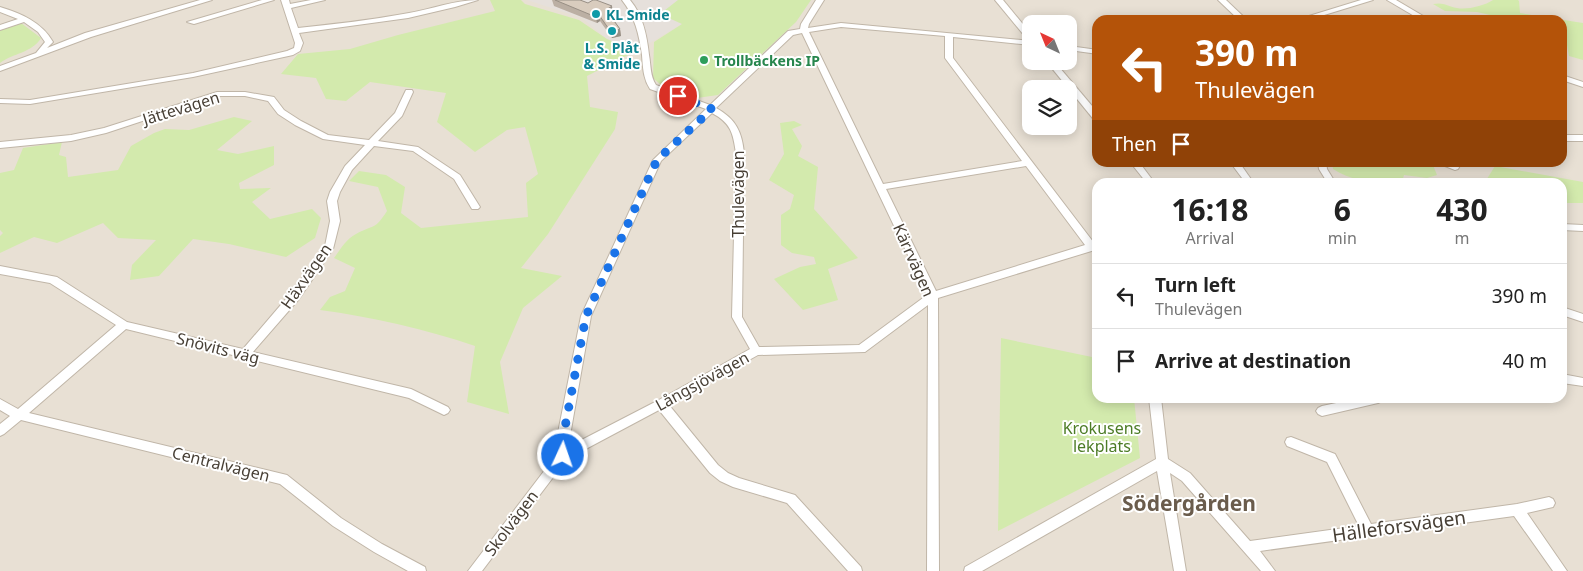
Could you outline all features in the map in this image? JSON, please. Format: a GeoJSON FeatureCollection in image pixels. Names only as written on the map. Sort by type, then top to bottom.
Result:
{"type":"FeatureCollection","features":[{"type":"Feature","properties":{"kind":"street"},"geometry":{"type":"LineString","coordinates":[[0,69],[74,41],[208,0]]}},
{"type":"Feature","properties":{"kind":"street"},"geometry":{"type":"LineString","coordinates":[[190,22],[270,0]]}},
{"type":"Feature","properties":{"kind":"street"},"geometry":{"type":"LineString","coordinates":[[0,101],[30,102],[193,75],[290,53],[296,49],[299,43],[286,4],[321,0]]}},
{"type":"Feature","properties":{"kind":"street"},"geometry":{"type":"LineString","coordinates":[[295,32],[438,9],[474,0]]}},
{"type":"Feature","properties":{"kind":"street","name":"Thulevägen"},"geometry":{"type":"LineString","coordinates":[[626,0],[638,20],[645,53],[648,81],[653,87],[712,109],[724,115],[735,128],[740,154],[737,317],[756,351]]}},
{"type":"Feature","properties":{"kind":"street"},"geometry":{"type":"LineString","coordinates":[[804,30],[805,24],[820,0]]}},
{"type":"Feature","properties":{"kind":"street"},"geometry":{"type":"LineString","coordinates":[[999,0],[1022,27]]}},
{"type":"Feature","properties":{"kind":"street"},"geometry":{"type":"LineString","coordinates":[[1222,0],[1238,15]]}},
{"type":"Feature","properties":{"kind":"street"},"geometry":{"type":"LineString","coordinates":[[1317,15],[1369,0]]}},
{"type":"Feature","properties":{"kind":"street"},"geometry":{"type":"LineString","coordinates":[[1391,0],[1417,15]]}},
{"type":"Feature","properties":{"kind":"street"},"geometry":{"type":"LineString","coordinates":[[0,9],[41,30],[47,35],[49,42]]}},
{"type":"Feature","properties":{"kind":"street"},"geometry":{"type":"LineString","coordinates":[[0,28],[22,20]]}},
{"type":"Feature","properties":{"kind":"street"},"geometry":{"type":"LineString","coordinates":[[563,455],[562,443],[586,316],[657,160],[791,32],[841,25],[949,34],[1022,43]]}},
{"type":"Feature","properties":{"kind":"street","name":"Kärrvägen"},"geometry":{"type":"LineString","coordinates":[[804,30],[933,296],[933,571]]}},
{"type":"Feature","properties":{"kind":"street"},"geometry":{"type":"LineString","coordinates":[[949,34],[949,58],[1028,163],[1092,243]]}},
{"type":"Feature","properties":{"kind":"street"},"geometry":{"type":"LineString","coordinates":[[32,58],[49,42],[74,41]]}},
{"type":"Feature","properties":{"kind":"street"},"geometry":{"type":"LineString","coordinates":[[1078,49],[1092,51]]}},
{"type":"Feature","properties":{"kind":"street"},"geometry":{"type":"LineString","coordinates":[[1057,70],[1092,112]]}},
{"type":"Feature","properties":{"kind":"street"},"geometry":{"type":"LineString","coordinates":[[1567,79],[1583,85]]}},
{"type":"Feature","properties":{"kind":"street","name":"Häxvägen"},"geometry":{"type":"LineString","coordinates":[[244,354],[294,296],[330,247],[335,221],[332,201],[335,192],[348,168],[400,114],[409,92]]}},
{"type":"Feature","properties":{"kind":"street","name":"Jättevägen"},"geometry":{"type":"LineString","coordinates":[[0,145],[80,136],[136,122],[217,94],[245,94],[271,99],[281,112],[298,124],[326,137],[415,149],[457,177],[475,207]]}},
{"type":"Feature","properties":{"kind":"street"},"geometry":{"type":"LineString","coordinates":[[1567,138],[1583,138]]}},
{"type":"Feature","properties":{"kind":"street"},"geometry":{"type":"LineString","coordinates":[[880,187],[1028,163]]}},
{"type":"Feature","properties":{"kind":"street"},"geometry":{"type":"LineString","coordinates":[[1138,167],[1147,178]]}},
{"type":"Feature","properties":{"kind":"street"},"geometry":{"type":"LineString","coordinates":[[1238,167],[1246,178]]}},
{"type":"Feature","properties":{"kind":"street"},"geometry":{"type":"LineString","coordinates":[[1322,167],[1328,178]]}},
{"type":"Feature","properties":{"kind":"street"},"geometry":{"type":"LineString","coordinates":[[1567,227],[1583,228]]}},
{"type":"Feature","properties":{"kind":"street","name":"Långsjövägen"},"geometry":{"type":"LineString","coordinates":[[563,455],[661,404],[756,351],[861,349],[933,296],[1092,246]]}},
{"type":"Feature","properties":{"kind":"street","name":"Snövits väg"},"geometry":{"type":"LineString","coordinates":[[0,270],[53,280],[124,325],[411,394],[444,410]]}},
{"type":"Feature","properties":{"kind":"street"},"geometry":{"type":"LineString","coordinates":[[1567,313],[1583,318]]}},
{"type":"Feature","properties":{"kind":"street"},"geometry":{"type":"LineString","coordinates":[[0,431],[124,325]]}},
{"type":"Feature","properties":{"kind":"street"},"geometry":{"type":"LineString","coordinates":[[1567,379],[1583,382]]}},
{"type":"Feature","properties":{"kind":"street"},"geometry":{"type":"LineString","coordinates":[[1156,403],[1162,462],[1180,571]]}},
{"type":"Feature","properties":{"kind":"street"},"geometry":{"type":"LineString","coordinates":[[1322,411],[1356,403]]}},
{"type":"Feature","properties":{"kind":"street","name":"Centralvägen"},"geometry":{"type":"LineString","coordinates":[[0,404],[20,415],[283,479],[337,522],[378,548],[420,571]]}},
{"type":"Feature","properties":{"kind":"street"},"geometry":{"type":"LineString","coordinates":[[661,404],[714,469],[724,477],[791,499],[856,571]]}},
{"type":"Feature","properties":{"kind":"street"},"geometry":{"type":"LineString","coordinates":[[1291,442],[1331,458],[1368,531]]}},
{"type":"Feature","properties":{"kind":"street","name":"Skolvägen"},"geometry":{"type":"LineString","coordinates":[[474,571],[563,455]]}},
{"type":"Feature","properties":{"kind":"street"},"geometry":{"type":"LineString","coordinates":[[1162,462],[1186,477],[1269,571]]}},
{"type":"Feature","properties":{"kind":"street"},"geometry":{"type":"LineString","coordinates":[[970,571],[1162,462]]}},
{"type":"Feature","properties":{"kind":"street","name":"Hälleforsvägen"},"geometry":{"type":"LineString","coordinates":[[1248,547],[1517,510],[1549,503]]}},
{"type":"Feature","properties":{"kind":"street"},"geometry":{"type":"LineString","coordinates":[[1517,510],[1561,571]]}},
{"type":"Feature","properties":{"kind":"shaded area"},"geometry":{"type":"Polygon","coordinates":[[[0,0],[1583,0],[1583,571],[0,571],[0,0]]]}},
{"type":"Feature","properties":{"kind":"shaded area"},"geometry":{"type":"Polygon","coordinates":[[[527,0],[678,0],[661,14],[682,24],[636,51],[607,39],[582,18],[527,0]]]}},
{"type":"Feature","properties":{"kind":"green space"},"geometry":{"type":"Polygon","coordinates":[[[490,0],[521,0],[525,4],[579,20],[607,39],[636,51],[587,76],[590,107],[618,112],[615,129],[548,234],[521,268],[562,276],[523,308],[500,362],[509,414],[467,402],[475,346],[398,324],[320,310],[330,297],[345,291],[355,268],[334,258],[349,239],[376,224],[387,211],[378,187],[349,181],[359,171],[386,175],[405,187],[401,213],[421,228],[528,217],[526,183],[538,174],[525,127],[507,130],[475,152],[437,122],[446,93],[370,82],[346,101],[326,99],[316,78],[281,74],[298,54],[350,49],[495,11],[490,0]]]}},
{"type":"Feature","properties":{"kind":"green space","name":"Trollbäckens IP"},"geometry":{"type":"Polygon","coordinates":[[[678,0],[811,0],[796,22],[718,95],[690,99],[661,85],[653,78],[654,42],[682,24],[660,14],[678,0]]]}},
{"type":"Feature","properties":{"kind":"green space"},"geometry":{"type":"Polygon","coordinates":[[[1493,0],[1518,0],[1520,13],[1533,15],[1490,15],[1477,12],[1445,11],[1433,4],[1470,8],[1493,0]]]}},
{"type":"Feature","properties":{"kind":"green space"},"geometry":{"type":"Polygon","coordinates":[[[1567,20],[1583,23],[1583,60],[1569,56],[1567,20]]]}},
{"type":"Feature","properties":{"kind":"green space"},"geometry":{"type":"Polygon","coordinates":[[[21,23],[41,38],[33,47],[0,63],[0,29],[21,23]]]}},
{"type":"Feature","properties":{"kind":"green space"},"geometry":{"type":"Polygon","coordinates":[[[234,117],[252,121],[217,150],[238,154],[274,146],[274,165],[239,183],[240,189],[271,188],[252,202],[270,219],[312,209],[321,218],[315,238],[286,257],[229,244],[193,239],[159,276],[130,280],[132,265],[156,240],[118,238],[103,223],[57,243],[34,237],[0,253],[0,236],[3,233],[0,230],[0,173],[14,170],[23,148],[62,142],[59,155],[66,157],[68,177],[118,170],[131,146],[154,133],[165,129],[189,130],[234,117]]]}},
{"type":"Feature","properties":{"kind":"green space"},"geometry":{"type":"Polygon","coordinates":[[[794,121],[802,125],[792,129],[802,146],[798,156],[818,167],[814,209],[858,258],[828,269],[838,300],[803,310],[774,279],[800,267],[816,264],[814,257],[792,253],[781,245],[781,215],[790,209],[794,195],[769,180],[784,154],[780,123],[794,121]]]}},
{"type":"Feature","properties":{"kind":"green space"},"geometry":{"type":"Polygon","coordinates":[[[1333,167],[1434,167],[1437,175],[1427,178],[1404,175],[1403,178],[1353,178],[1333,169],[1333,167]]]}},
{"type":"Feature","properties":{"kind":"green space"},"geometry":{"type":"Polygon","coordinates":[[[1494,167],[1500,167],[1561,178],[1488,178],[1494,167]]]}},
{"type":"Feature","properties":{"kind":"green space"},"geometry":{"type":"Polygon","coordinates":[[[1567,179],[1583,182],[1583,203],[1567,203],[1567,179]]]}},
{"type":"Feature","properties":{"kind":"green space","name":"Krokusens lekplats"},"geometry":{"type":"Polygon","coordinates":[[[1001,338],[1092,357],[1092,403],[1134,403],[1140,458],[998,531],[1001,338]]]}},
{"type":"Feature","properties":{"kind":"building"},"geometry":{"type":"Polygon","coordinates":[[[555,0],[580,0],[588,3],[596,0],[612,6],[606,10],[620,29],[611,32],[599,15],[596,17],[555,0]]]}},
{"type":"Feature","properties":{"kind":"place","name":"KL Smide"},"geometry":{"type":"Point","coordinates":[596,14]}},
{"type":"Feature","properties":{"kind":"place","name":"L.S. Plåt & Smide"},"geometry":{"type":"Point","coordinates":[612,31]}},
{"type":"Feature","properties":{"kind":"place","name":"Trollbäckens IP"},"geometry":{"type":"Point","coordinates":[704,60]}},
{"type":"Feature","properties":{"kind":"district","name":"Södergården"},"geometry":{"type":"Point","coordinates":[1189,503]}},
{"type":"Feature","properties":{"kind":"route"},"geometry":{"type":"LineString","coordinates":[[563,455],[562,443],[586,316],[657,160],[712,109],[678,96]]}}]}
